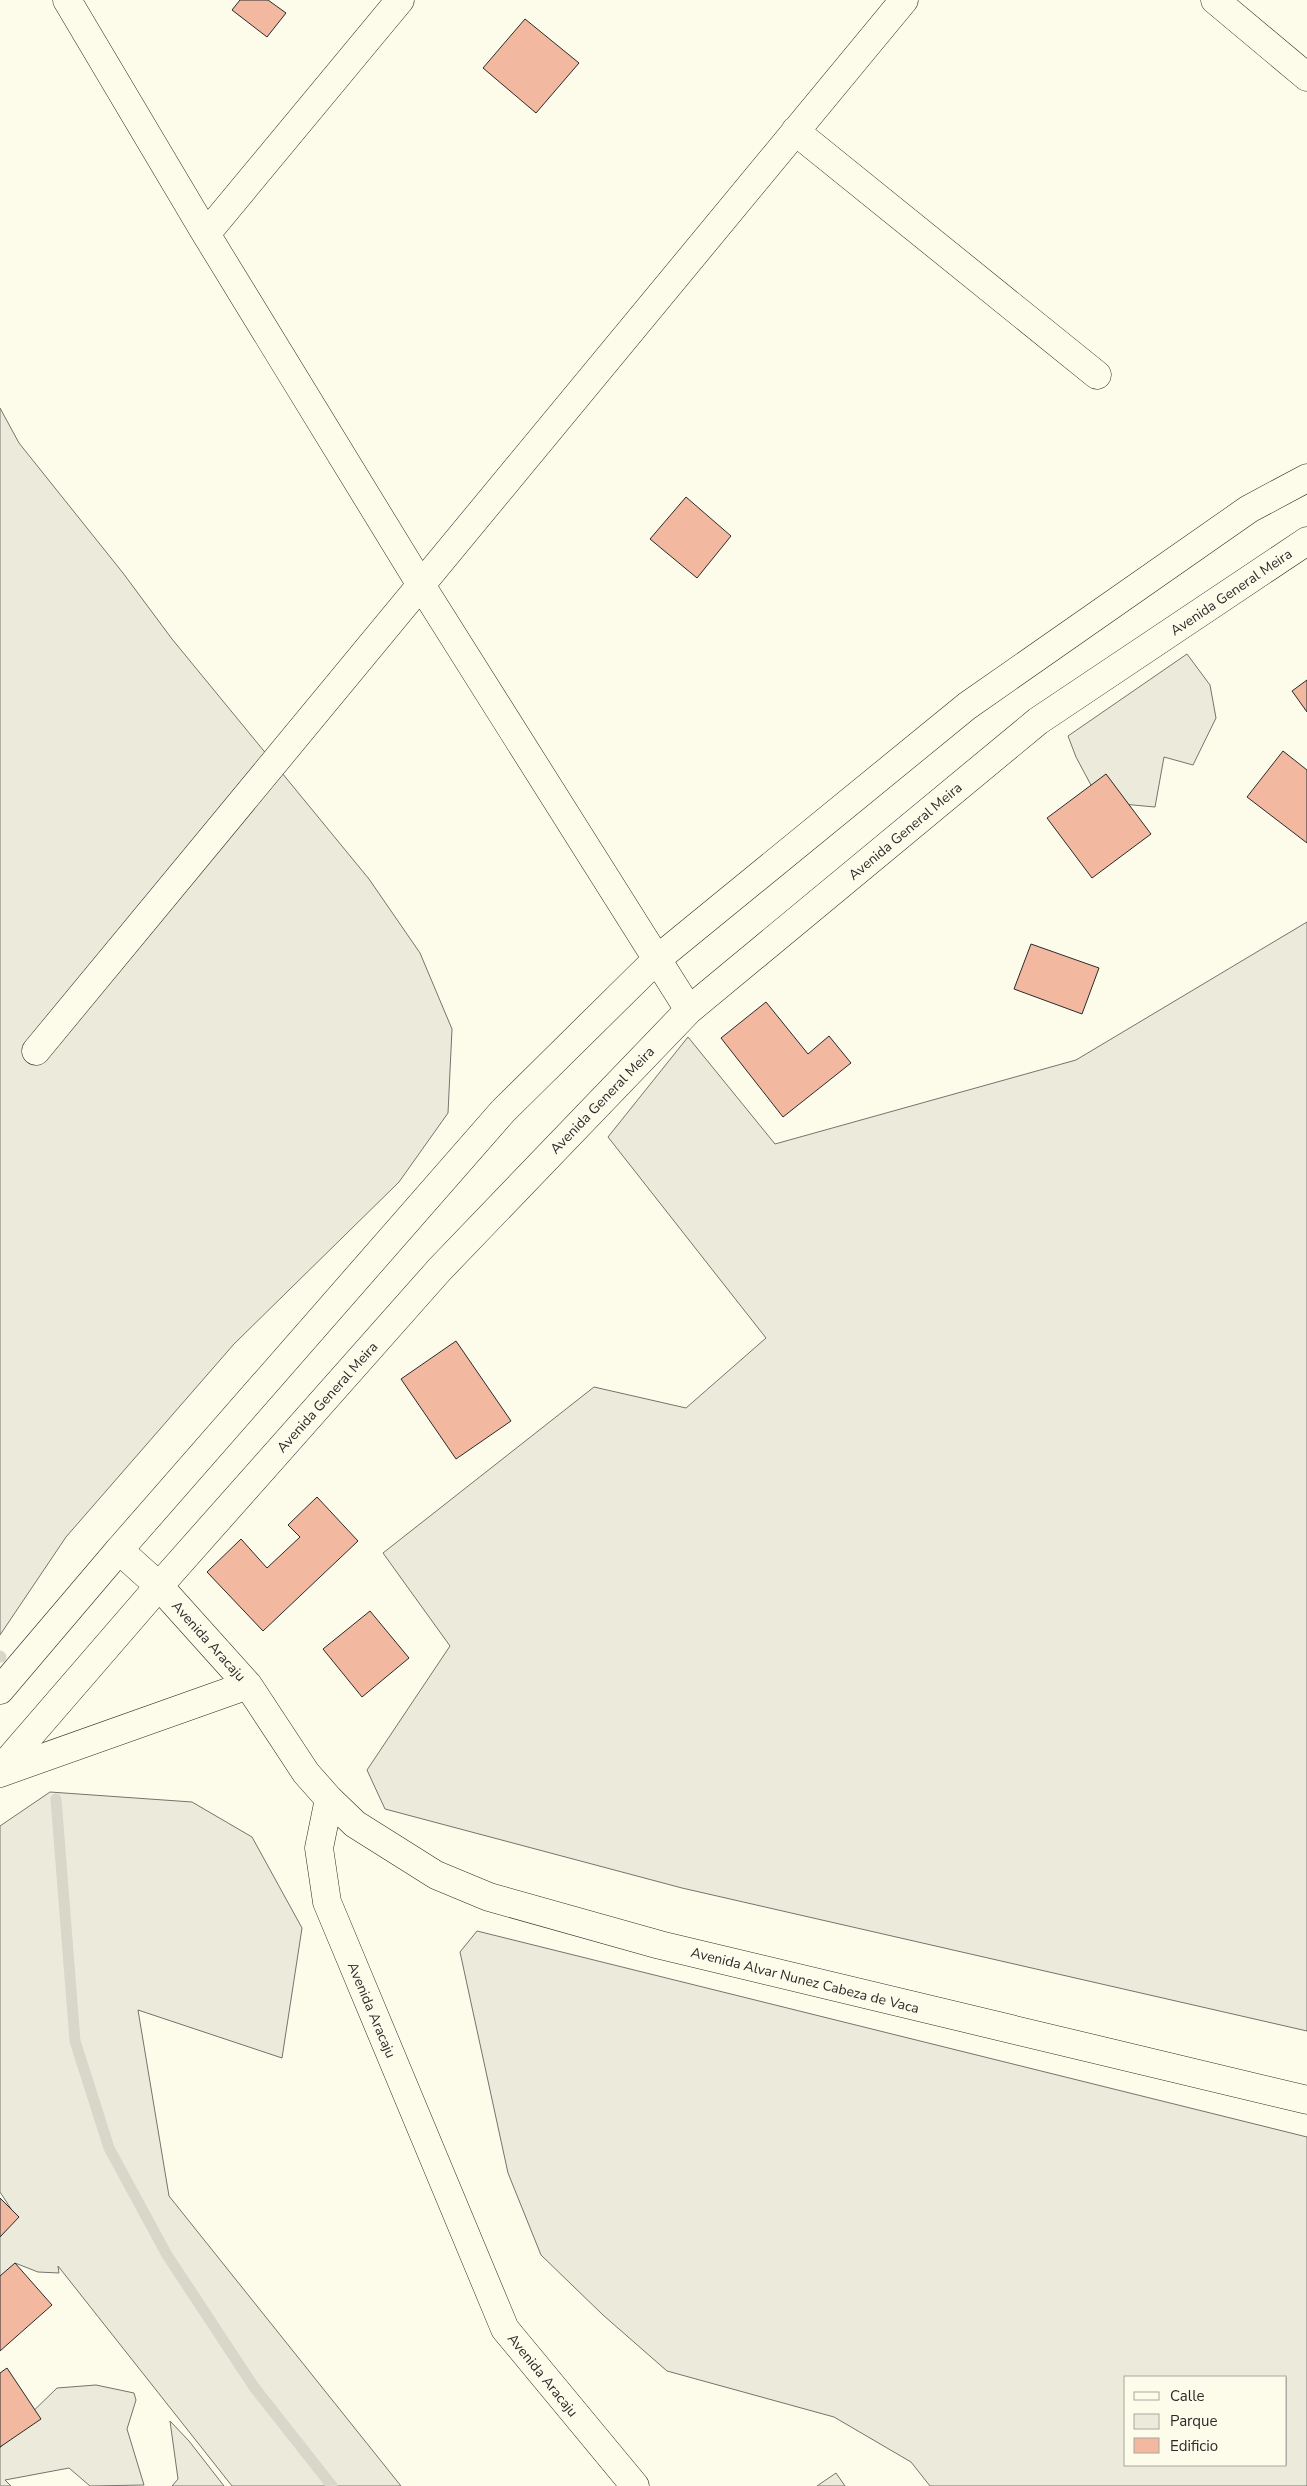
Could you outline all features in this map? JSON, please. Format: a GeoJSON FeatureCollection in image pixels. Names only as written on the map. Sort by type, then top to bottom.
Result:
{"type":"FeatureCollection","features":[{"type":"Feature","properties":{"kind":"street"},"geometry":{"type":"LineString","coordinates":[[67,0],[206,234],[421,585],[688,1010]]}},
{"type":"Feature","properties":{"kind":"street"},"geometry":{"type":"LineString","coordinates":[[206,234],[400,0]]}},
{"type":"Feature","properties":{"kind":"street"},"geometry":{"type":"LineString","coordinates":[[36,1051],[904,0]]}},
{"type":"Feature","properties":{"kind":"street"},"geometry":{"type":"LineString","coordinates":[[1215,0],[1307,77]]}},
{"type":"Feature","properties":{"kind":"street"},"geometry":{"type":"LineString","coordinates":[[795,131],[1097,375]]}},
{"type":"Feature","properties":{"kind":"street"},"geometry":{"type":"LineString","coordinates":[[0,1690],[119,1550],[503,1111],[656,960],[967,706],[1249,509],[1307,478]]}},
{"type":"Feature","properties":{"kind":"street","name":"Avenida General Meira"},"geometry":{"type":"LineString","coordinates":[[0,1772],[159,1586],[440,1269],[688,1010],[1038,721],[1307,541]]}},
{"type":"Feature","properties":{"kind":"street","name":"Avenida Aracaju"},"geometry":{"type":"LineString","coordinates":[[119,1550],[159,1586],[248,1685],[306,1773],[328,1799],[319,1848],[327,1902],[505,2329],[634,2486]]}},
{"type":"Feature","properties":{"kind":"street"},"geometry":{"type":"LineString","coordinates":[[0,1772],[248,1685]]}},
{"type":"Feature","properties":{"kind":"street","name":"Avenida Alvar Nunez Cabeza de Vaca"},"geometry":{"type":"LineString","coordinates":[[328,1799],[355,1824],[436,1875],[489,1897],[660,1945],[1307,2100]]}},
{"type":"Feature","properties":{"kind":"green space"},"geometry":{"type":"Polygon","coordinates":[[[0,408],[19,443],[123,573],[172,639],[369,879],[420,953],[452,1029],[448,1113],[399,1182],[234,1344],[66,1537],[0,1635],[0,408]]]}},
{"type":"Feature","properties":{"kind":"green space"},"geometry":{"type":"Polygon","coordinates":[[[1187,654],[1210,685],[1216,718],[1193,765],[1164,757],[1155,807],[1100,802],[1076,757],[1068,736],[1187,654]]]}},
{"type":"Feature","properties":{"kind":"green space"},"geometry":{"type":"Polygon","coordinates":[[[1307,922],[1307,2031],[682,1888],[385,1809],[367,1770],[450,1646],[383,1553],[594,1387],[686,1408],[766,1338],[608,1137],[688,1037],[775,1144],[1076,1060],[1307,922]]]}},
{"type":"Feature","properties":{"kind":"green space"},"geometry":{"type":"Polygon","coordinates":[[[50,1792],[192,1802],[252,1837],[302,1928],[282,2058],[138,2010],[169,2196],[401,2486],[232,2486],[58,2266],[59,2273],[38,2272],[15,2263],[0,2280],[0,2227],[17,2218],[0,2192],[0,1826],[50,1792]]]}},
{"type":"Feature","properties":{"kind":"green space"},"geometry":{"type":"Polygon","coordinates":[[[477,1931],[1307,2137],[1307,2486],[930,2486],[911,2462],[834,2417],[667,2371],[603,2315],[541,2255],[508,2173],[460,1952],[477,1931]]]}},
{"type":"Feature","properties":{"kind":"green space"},"geometry":{"type":"Polygon","coordinates":[[[96,2385],[134,2393],[136,2400],[127,2429],[144,2485],[90,2486],[69,2468],[5,2480],[11,2486],[0,2486],[0,2448],[21,2423],[57,2388],[96,2385]]]}},
{"type":"Feature","properties":{"kind":"green space"},"geometry":{"type":"Polygon","coordinates":[[[170,2421],[189,2441],[224,2486],[172,2486],[178,2479],[170,2421]]]}},
{"type":"Feature","properties":{"kind":"green space"},"geometry":{"type":"Polygon","coordinates":[[[836,2473],[845,2486],[817,2486],[836,2473]]]}},
{"type":"Feature","properties":{"kind":"building"},"geometry":{"type":"Polygon","coordinates":[[[240,0],[268,0],[286,13],[267,37],[232,10],[240,0]]]}},
{"type":"Feature","properties":{"kind":"building"},"geometry":{"type":"Polygon","coordinates":[[[525,19],[579,63],[536,113],[483,68],[525,19]]]}},
{"type":"Feature","properties":{"kind":"building"},"geometry":{"type":"Polygon","coordinates":[[[686,497],[731,536],[697,578],[650,539],[686,497]]]}},
{"type":"Feature","properties":{"kind":"building"},"geometry":{"type":"Polygon","coordinates":[[[1307,680],[1307,712],[1292,691],[1307,680]]]}},
{"type":"Feature","properties":{"kind":"building"},"geometry":{"type":"Polygon","coordinates":[[[1283,751],[1307,770],[1307,843],[1247,797],[1283,751]]]}},
{"type":"Feature","properties":{"kind":"building"},"geometry":{"type":"Polygon","coordinates":[[[1106,774],[1151,834],[1092,878],[1047,818],[1106,774]]]}},
{"type":"Feature","properties":{"kind":"building"},"geometry":{"type":"Polygon","coordinates":[[[1031,944],[1099,968],[1082,1014],[1014,989],[1031,944]]]}},
{"type":"Feature","properties":{"kind":"building"},"geometry":{"type":"Polygon","coordinates":[[[766,1002],[808,1054],[829,1036],[851,1063],[783,1117],[721,1038],[766,1002]]]}},
{"type":"Feature","properties":{"kind":"building"},"geometry":{"type":"Polygon","coordinates":[[[456,1341],[511,1421],[456,1459],[401,1379],[456,1341]]]}},
{"type":"Feature","properties":{"kind":"building"},"geometry":{"type":"Polygon","coordinates":[[[317,1497],[358,1541],[263,1631],[207,1572],[241,1539],[267,1568],[300,1537],[288,1525],[317,1497]]]}},
{"type":"Feature","properties":{"kind":"building"},"geometry":{"type":"Polygon","coordinates":[[[370,1611],[409,1658],[362,1697],[323,1649],[370,1611]]]}},
{"type":"Feature","properties":{"kind":"building"},"geometry":{"type":"Polygon","coordinates":[[[0,2198],[19,2217],[0,2237],[0,2198]]]}},
{"type":"Feature","properties":{"kind":"building"},"geometry":{"type":"Polygon","coordinates":[[[15,2263],[52,2305],[0,2351],[0,2276],[15,2263]]]}},
{"type":"Feature","properties":{"kind":"building"},"geometry":{"type":"Polygon","coordinates":[[[7,2368],[41,2419],[0,2447],[0,2373],[7,2368]]]}},
{"type":"Feature","properties":{"kind":"waterway"},"geometry":{"type":"LineString","coordinates":[[56,1799],[75,2041],[109,2148],[167,2255],[254,2387],[332,2486]]}}]}
